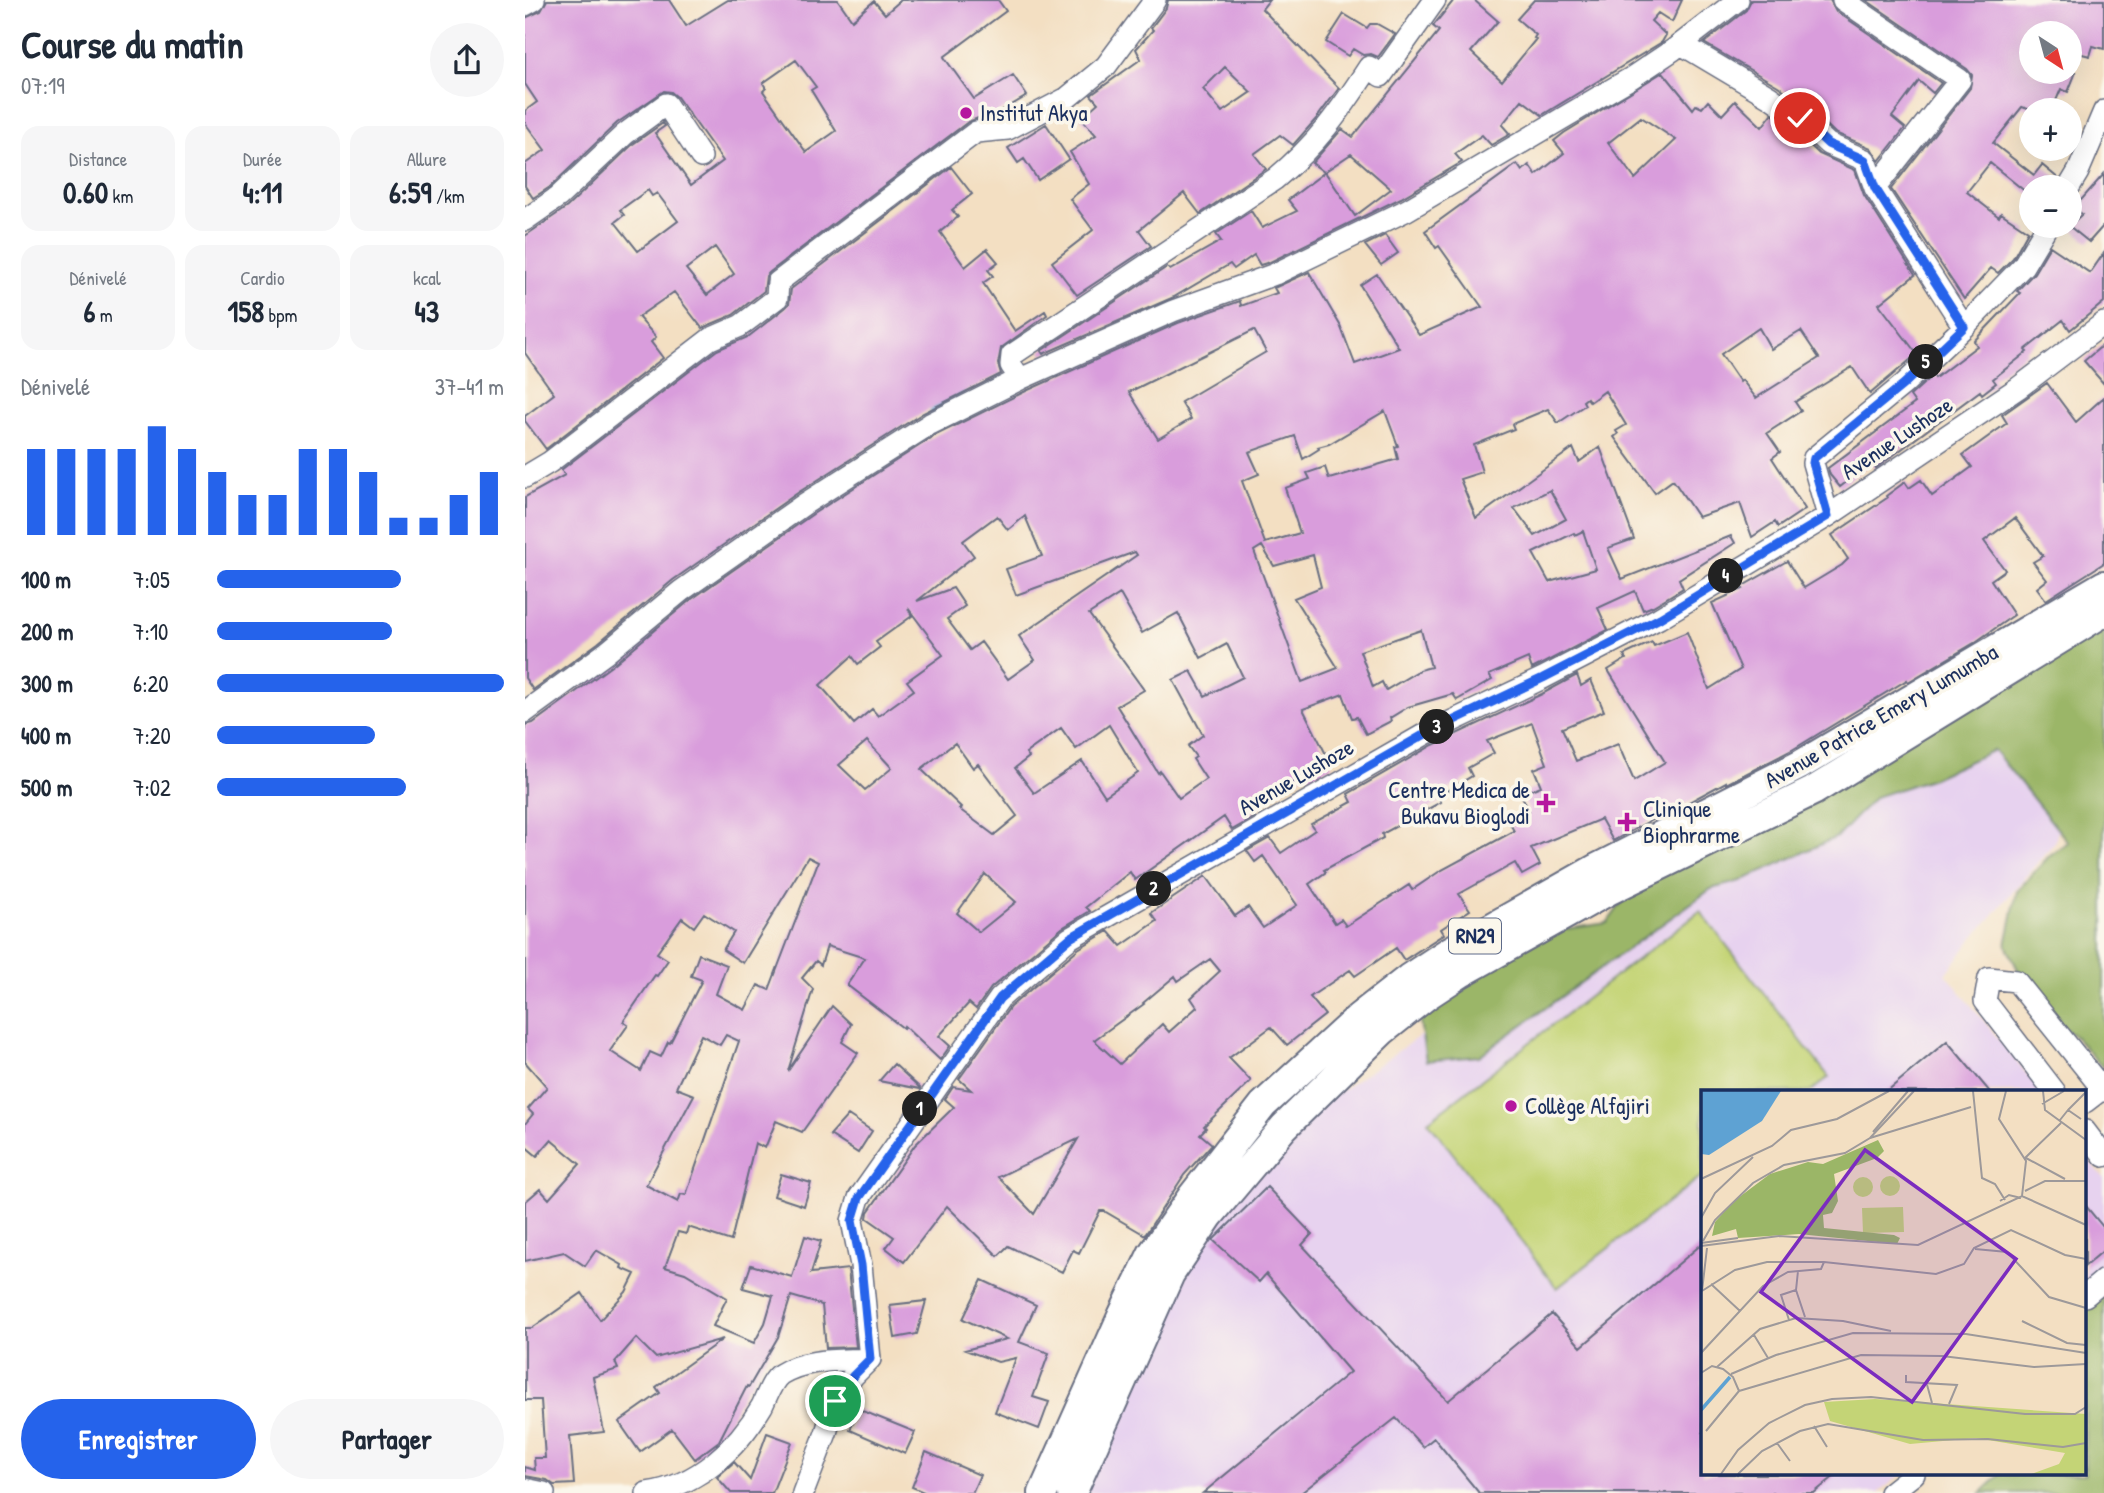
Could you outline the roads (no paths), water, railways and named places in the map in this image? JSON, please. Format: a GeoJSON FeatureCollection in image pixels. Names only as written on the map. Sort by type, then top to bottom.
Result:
{"type":"FeatureCollection","features":[{"type":"Feature","properties":{"kind":"main road","name":"Avenue Patrice Emery Lumumba"},"geometry":{"type":"LineString","coordinates":[[1043,1493],[1122,1314],[1152,1254],[1193,1195],[1263,1105],[1359,1017],[1409,978],[1450,951],[1597,868],[1800,765],[2104,585]]}},
{"type":"Feature","properties":{"kind":"main road","name":"Avenue Patrice Emery Lumumba"},"geometry":{"type":"LineString","coordinates":[[1072,1493],[1170,1274],[1209,1216],[1284,1127],[1382,1031],[1426,996],[1461,973],[1608,891],[1813,791],[2104,612]]}},
{"type":"Feature","properties":{"kind":"main road"},"geometry":{"type":"LineString","coordinates":[[1800,765],[1813,791]]}},
{"type":"Feature","properties":{"kind":"main road"},"geometry":{"type":"LineString","coordinates":[[1263,1105],[1284,1127]]}},
{"type":"Feature","properties":{"kind":"street"},"geometry":{"type":"LineString","coordinates":[[525,5],[534,0]]}},
{"type":"Feature","properties":{"kind":"street"},"geometry":{"type":"LineString","coordinates":[[525,477],[550,462],[710,339],[740,326],[777,298],[778,282],[976,132],[1008,129],[1067,98],[1106,66],[1155,0]]}},
{"type":"Feature","properties":{"kind":"street"},"geometry":{"type":"LineString","coordinates":[[1020,379],[1011,365],[1012,355],[1275,179],[1305,153],[1334,120],[1369,67],[1381,76],[1435,0]]}},
{"type":"Feature","properties":{"kind":"street"},"geometry":{"type":"LineString","coordinates":[[525,712],[606,653],[681,591],[806,503],[930,424],[1020,379],[1173,311],[1275,274],[1407,210],[1631,78],[1738,0]]}},
{"type":"Feature","properties":{"kind":"street"},"geometry":{"type":"LineString","coordinates":[[1843,0],[1960,80],[1875,188]]}},
{"type":"Feature","properties":{"kind":"street"},"geometry":{"type":"LineString","coordinates":[[1681,44],[1770,97],[1800,118],[1828,144],[1865,160],[1875,188],[1964,327]]}},
{"type":"Feature","properties":{"kind":"street"},"geometry":{"type":"LineString","coordinates":[[528,211],[558,197],[625,134],[666,104],[701,157]]}},
{"type":"Feature","properties":{"kind":"street"},"geometry":{"type":"LineString","coordinates":[[2076,175],[2104,111]]}},
{"type":"Feature","properties":{"kind":"street"},"geometry":{"type":"LineString","coordinates":[[1828,516],[1813,463],[1814,458],[1904,384],[1964,327],[2023,266],[2039,238]]}},
{"type":"Feature","properties":{"kind":"street","name":"Avenue Lushoze"},"geometry":{"type":"LineString","coordinates":[[870,1359],[861,1265],[852,1221],[859,1198],[1000,998],[1070,938],[1427,733],[1660,618],[1828,516],[2018,388],[2104,323]]}},
{"type":"Feature","properties":{"kind":"street"},"geometry":{"type":"LineString","coordinates":[[2053,1090],[1985,1001],[1989,978],[2016,981],[2103,1090],[2087,1101]]}},
{"type":"Feature","properties":{"kind":"street"},"geometry":{"type":"LineString","coordinates":[[2087,1134],[2104,1156]]}},
{"type":"Feature","properties":{"kind":"street"},"geometry":{"type":"LineString","coordinates":[[2087,1294],[2104,1280]]}},
{"type":"Feature","properties":{"kind":"street"},"geometry":{"type":"LineString","coordinates":[[647,1493],[667,1490],[701,1472],[728,1452],[760,1408],[777,1376],[803,1363],[870,1359]]}},
{"type":"Feature","properties":{"kind":"street"},"geometry":{"type":"LineString","coordinates":[[803,1493],[835,1401],[853,1376],[870,1359]]}},
{"type":"Feature","properties":{"kind":"street"},"geometry":{"type":"LineString","coordinates":[[1891,1493],[1912,1476]]}},
{"type":"Feature","properties":{"kind":"street"},"geometry":{"type":"LineString","coordinates":[[525,1489],[544,1493]]}},
{"type":"Feature","properties":{"kind":"waterway"},"geometry":{"type":"LineString","coordinates":[[933,412],[962,393]]}},
{"type":"Feature","properties":{"kind":"place","name":"Institut Akya"},"geometry":{"type":"Point","coordinates":[966,113]}},
{"type":"Feature","properties":{"kind":"place","name":"Centre Medica de Bukavu Bioglodi"},"geometry":{"type":"Point","coordinates":[1546,803]}},
{"type":"Feature","properties":{"kind":"place","name":"Clinique Biophrarme"},"geometry":{"type":"Point","coordinates":[1627,822]}},
{"type":"Feature","properties":{"kind":"place","name":"Collège Alfajiri"},"geometry":{"type":"Point","coordinates":[1511,1106]}}]}
